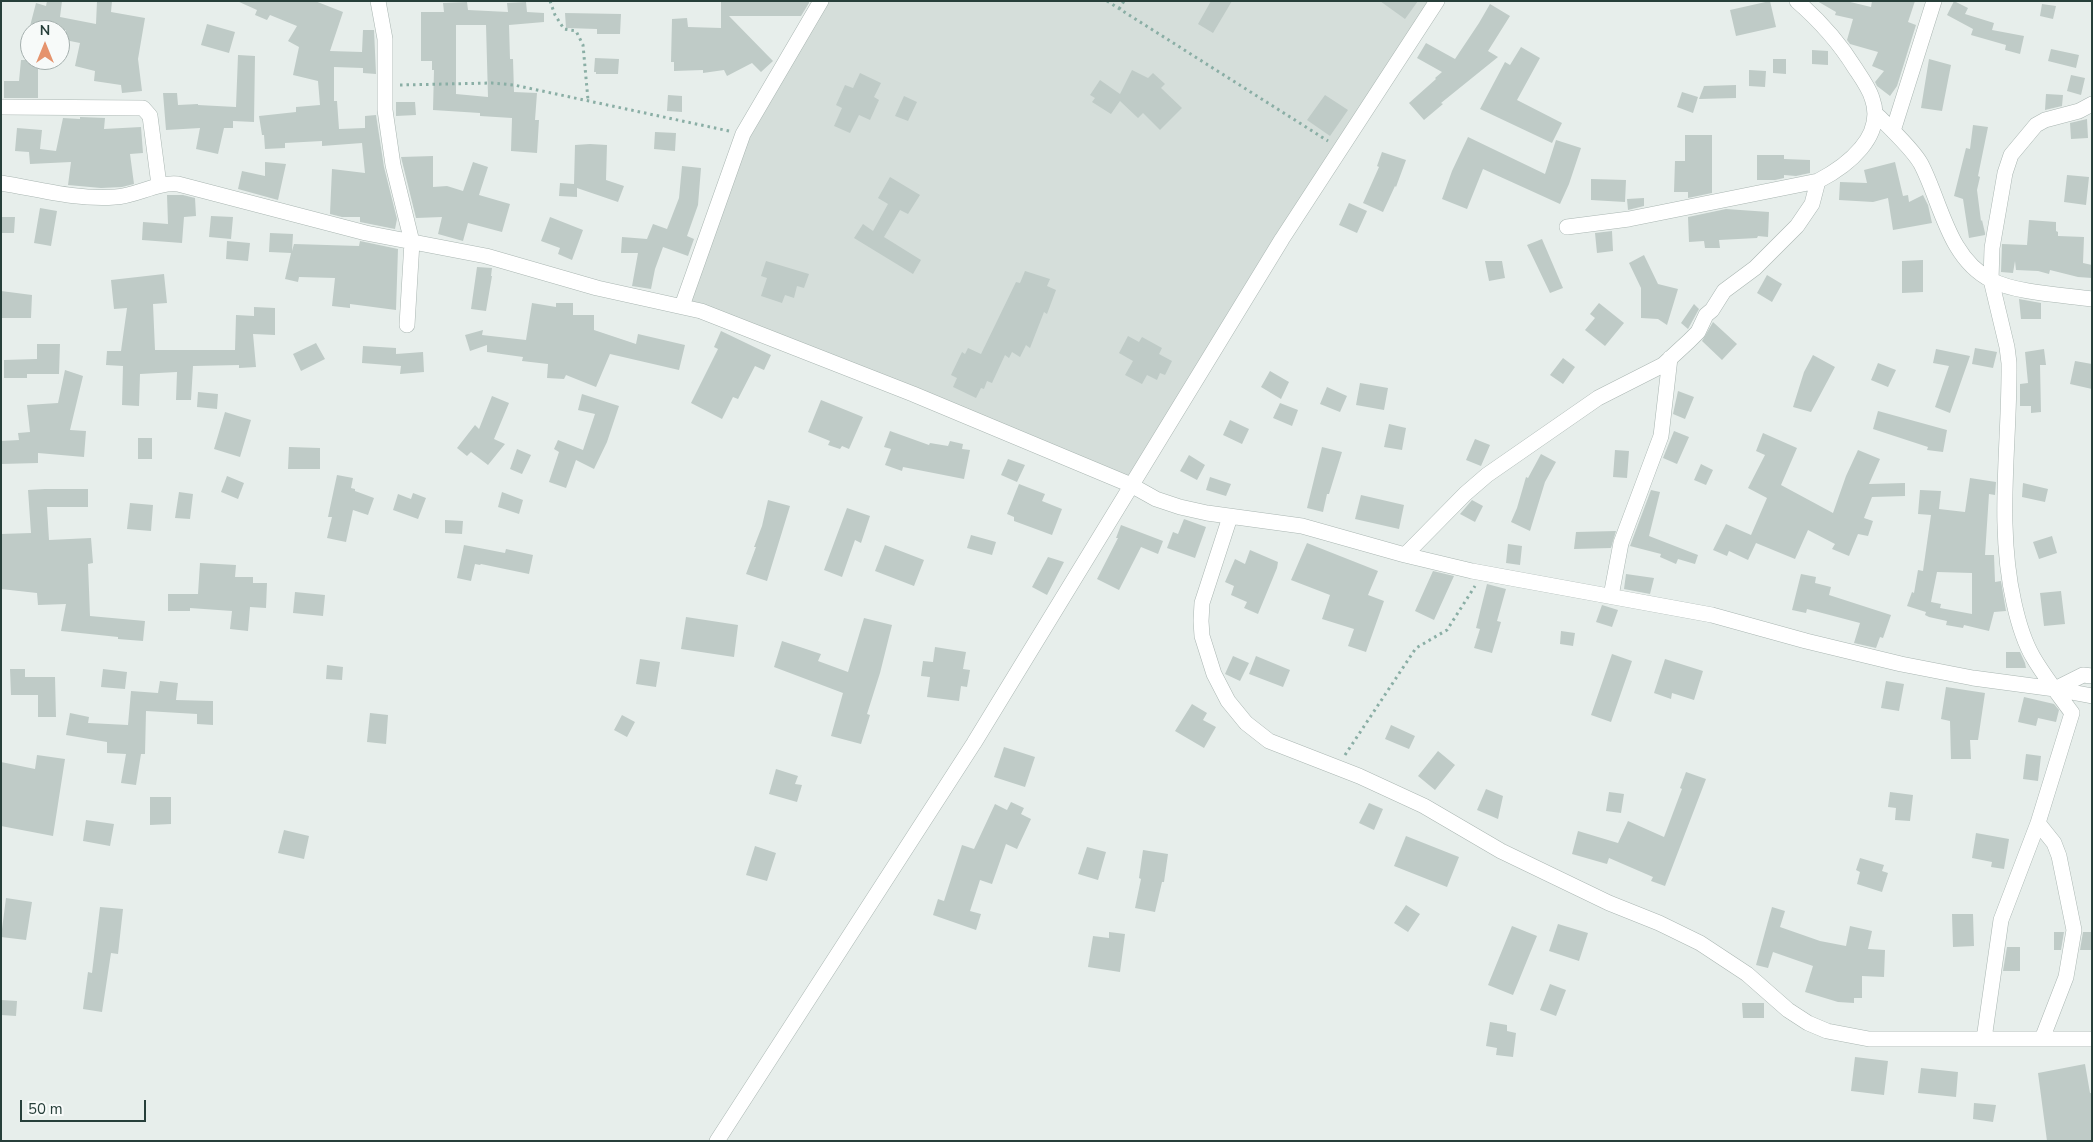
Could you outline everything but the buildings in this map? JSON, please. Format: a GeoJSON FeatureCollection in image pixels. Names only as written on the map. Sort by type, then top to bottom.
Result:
{"type":"FeatureCollection","features":[{"type":"Feature","properties":{"kind":"street"},"geometry":{"type":"LineString","coordinates":[[378,1],[385,39],[385,110],[393,165],[412,242],[408,325]]}},
{"type":"Feature","properties":{"kind":"street"},"geometry":{"type":"LineString","coordinates":[[682,306],[743,134],[821,1]]}},
{"type":"Feature","properties":{"kind":"street"},"geometry":{"type":"LineString","coordinates":[[717,1141],[974,743],[1340,148],[1437,1]]}},
{"type":"Feature","properties":{"kind":"street"},"geometry":{"type":"LineString","coordinates":[[1568,227],[1629,219],[1818,180],[1834,172],[1862,147],[1870,134],[1875,113],[1872,97],[1840,44],[1797,1]]}},
{"type":"Feature","properties":{"kind":"street"},"geometry":{"type":"LineString","coordinates":[[1893,131],[1934,1]]}},
{"type":"Feature","properties":{"kind":"street"},"geometry":{"type":"LineString","coordinates":[[1984,1039],[2001,920],[2038,823],[2072,713],[2032,656],[2020,626],[2011,588],[2006,540],[2005,505],[2009,363],[1991,280],[1992,248],[2005,173],[2011,155],[2036,125],[2045,120],[2079,111],[2092,104]]}},
{"type":"Feature","properties":{"kind":"street"},"geometry":{"type":"LineString","coordinates":[[1,107],[143,108],[147,111],[151,122],[159,185]]}},
{"type":"Feature","properties":{"kind":"street"},"geometry":{"type":"LineString","coordinates":[[1875,113],[1921,163],[1946,224],[1959,248],[1975,269],[1991,280],[2018,289],[2092,299]]}},
{"type":"Feature","properties":{"kind":"street"},"geometry":{"type":"LineString","coordinates":[[1405,555],[1465,494],[1487,475],[1558,428],[1598,398],[1651,372],[1670,358],[1698,332],[1706,315],[1712,310],[1724,291],[1755,268],[1797,226],[1812,204],[1818,180]]}},
{"type":"Feature","properties":{"kind":"street"},"geometry":{"type":"LineString","coordinates":[[1,183],[92,198],[130,195],[169,183],[188,186],[366,233],[493,258],[597,288],[701,311],[913,394],[1131,485],[1156,499],[1180,507],[1230,517],[1302,526],[1405,555],[1494,575],[1712,615],[1806,642],[1901,664],[1973,678],[2092,696]]}},
{"type":"Feature","properties":{"kind":"street"},"geometry":{"type":"LineString","coordinates":[[1611,596],[1621,543],[1661,436],[1670,358]]}},
{"type":"Feature","properties":{"kind":"street"},"geometry":{"type":"LineString","coordinates":[[1230,517],[1202,603],[1202,636],[1214,674],[1228,701],[1246,724],[1269,741],[1424,806],[1501,851],[1558,880],[1700,943],[1747,974],[1788,1010],[1827,1031],[1850,1037],[1869,1039],[2092,1039]]}},
{"type":"Feature","properties":{"kind":"street"},"geometry":{"type":"LineString","coordinates":[[2055,689],[2083,675],[2092,676]]}},
{"type":"Feature","properties":{"kind":"street"},"geometry":{"type":"LineString","coordinates":[[2038,823],[2054,843],[2059,856],[2074,930],[2066,977],[2042,1039]]}},
{"type":"Feature","properties":{"kind":"path"},"geometry":{"type":"LineString","coordinates":[[550,1],[555,15],[564,28],[576,31],[584,45],[588,100]]}},
{"type":"Feature","properties":{"kind":"path"},"geometry":{"type":"LineString","coordinates":[[1107,1],[1340,148]]}},
{"type":"Feature","properties":{"kind":"path"},"geometry":{"type":"LineString","coordinates":[[1119,9],[1124,1]]}},
{"type":"Feature","properties":{"kind":"path"},"geometry":{"type":"LineString","coordinates":[[385,86],[500,83],[532,88],[743,134]]}},
{"type":"Feature","properties":{"kind":"path"},"geometry":{"type":"LineString","coordinates":[[1337,768],[1416,648],[1447,630],[1475,586],[1494,575]]}},
{"type":"Feature","properties":{"kind":"shaded area"},"geometry":{"type":"Polygon","coordinates":[[[827,1],[1443,1],[1131,478],[678,299],[750,128],[827,1]]]}}]}
